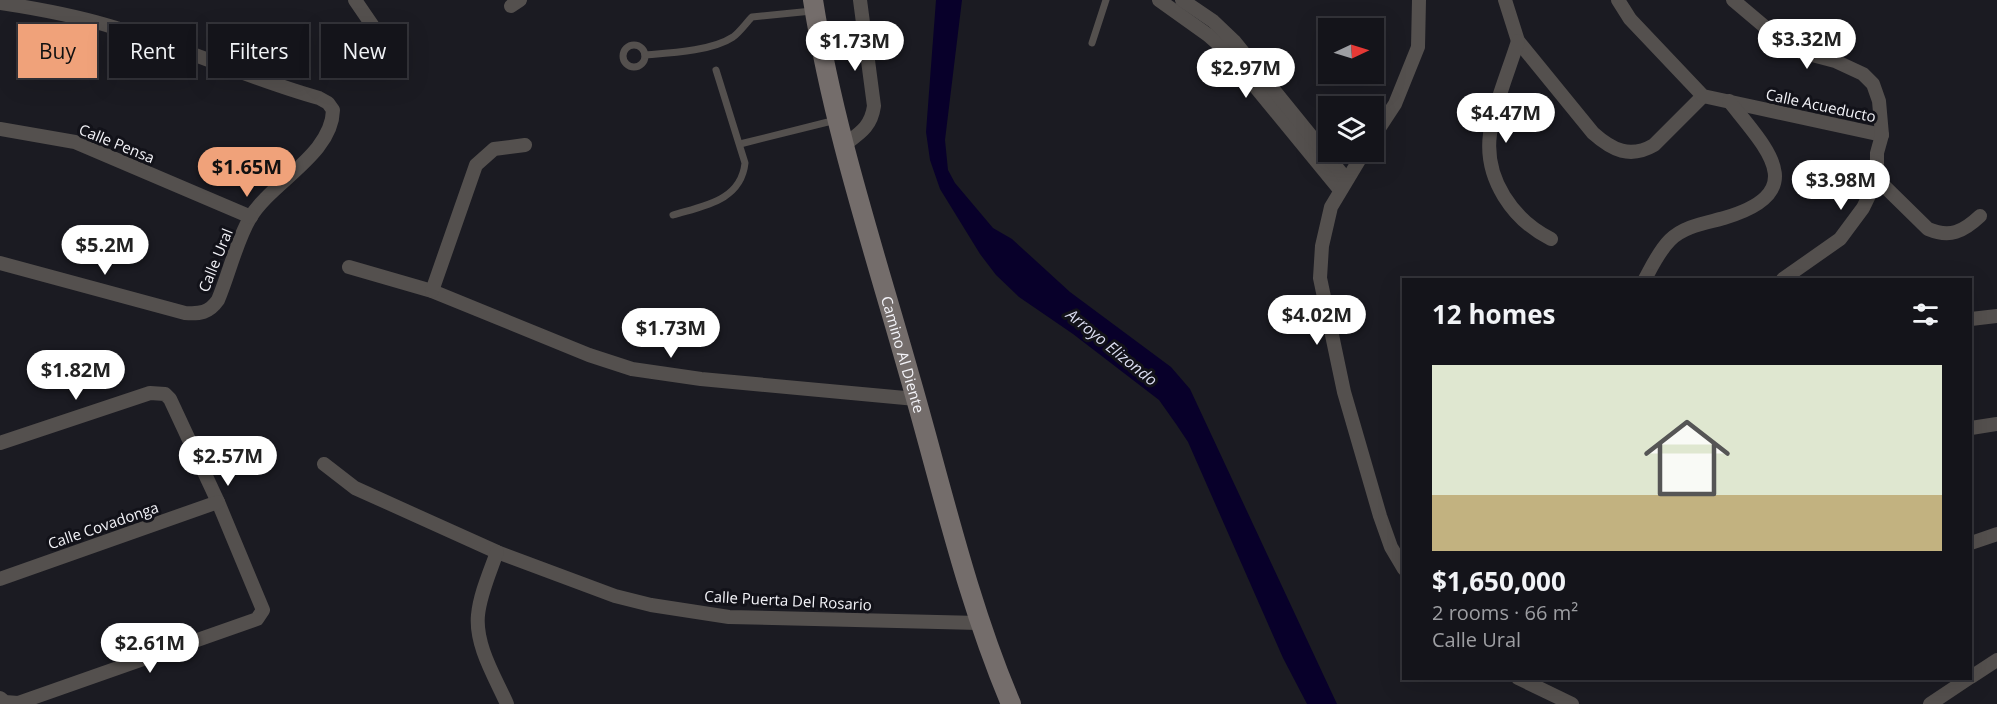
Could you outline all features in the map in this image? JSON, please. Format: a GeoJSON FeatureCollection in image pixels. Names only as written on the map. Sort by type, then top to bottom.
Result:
{"type":"FeatureCollection","features":[{"type":"Feature","properties":{"kind":"street"},"geometry":{"type":"LineString","coordinates":[[356,0],[372,24]]}},
{"type":"Feature","properties":{"kind":"street"},"geometry":{"type":"LineString","coordinates":[[844,145],[866,129],[872,119],[874,106],[860,0]]}},
{"type":"Feature","properties":{"kind":"street"},"geometry":{"type":"LineString","coordinates":[[1159,0],[1208,35],[1254,74]]}},
{"type":"Feature","properties":{"kind":"street"},"geometry":{"type":"LineString","coordinates":[[1182,0],[1213,21],[1343,184]]}},
{"type":"Feature","properties":{"kind":"street"},"geometry":{"type":"LineString","coordinates":[[1384,121],[1395,104],[1418,47],[1419,0]]}},
{"type":"Feature","properties":{"kind":"street"},"geometry":{"type":"LineString","coordinates":[[1505,0],[1518,41],[1593,133],[1617,151],[1638,152],[1654,145],[1703,96],[1630,19],[1618,0]]}},
{"type":"Feature","properties":{"kind":"street"},"geometry":{"type":"LineString","coordinates":[[1733,0],[1778,38],[1801,52],[1835,61],[1863,74],[1873,84],[1879,100],[1882,135],[1877,153],[1877,179],[1863,208],[1840,239],[1784,278]]}},
{"type":"Feature","properties":{"kind":"street","name":"Calle Ural"},"geometry":{"type":"LineString","coordinates":[[0,3],[49,10],[119,28],[261,81],[319,98],[328,103],[333,110],[330,131],[318,147],[251,217],[219,300],[212,309],[198,314],[185,313],[0,263]]}},
{"type":"Feature","properties":{"kind":"street","name":"Camino Al Diente"},"geometry":{"type":"LineString","coordinates":[[814,6],[823,63],[844,145],[980,623],[1011,704]]}},
{"type":"Feature","properties":{"kind":"street"},"geometry":{"type":"LineString","coordinates":[[1518,41],[1490,134],[1490,157],[1494,177],[1518,217],[1535,231],[1551,239]]}},
{"type":"Feature","properties":{"kind":"street","name":"Calle Acueducto"},"geometry":{"type":"LineString","coordinates":[[1703,96],[1882,135]]}},
{"type":"Feature","properties":{"kind":"street"},"geometry":{"type":"LineString","coordinates":[[1646,278],[1670,240],[1688,228],[1748,210],[1767,197],[1774,187],[1774,161],[1729,101]]}},
{"type":"Feature","properties":{"kind":"street","name":"Calle Pensa"},"geometry":{"type":"LineString","coordinates":[[0,129],[75,142],[251,217]]}},
{"type":"Feature","properties":{"kind":"street"},"geometry":{"type":"LineString","coordinates":[[432,291],[476,165],[494,149],[525,145]]}},
{"type":"Feature","properties":{"kind":"street"},"geometry":{"type":"LineString","coordinates":[[1357,162],[1331,207],[1322,246],[1320,278],[1344,392],[1380,516],[1391,547],[1402,566]]}},
{"type":"Feature","properties":{"kind":"street"},"geometry":{"type":"LineString","coordinates":[[1877,179],[1928,229],[1936,232],[1956,233],[1966,229],[1980,216]]}},
{"type":"Feature","properties":{"kind":"street"},"geometry":{"type":"LineString","coordinates":[[350,267],[432,291],[589,355],[632,369],[701,379],[916,399]]}},
{"type":"Feature","properties":{"kind":"street"},"geometry":{"type":"LineString","coordinates":[[1972,319],[1997,316]]}},
{"type":"Feature","properties":{"kind":"street"},"geometry":{"type":"LineString","coordinates":[[0,443],[158,392],[170,399],[218,502],[262,610],[257,620],[11,704],[0,698]]}},
{"type":"Feature","properties":{"kind":"street"},"geometry":{"type":"LineString","coordinates":[[1972,428],[1997,424]]}},
{"type":"Feature","properties":{"kind":"street","name":"Calle Puerta Del Rosario"},"geometry":{"type":"LineString","coordinates":[[324,464],[355,488],[497,552],[615,596],[685,611],[729,617],[980,623]]}},
{"type":"Feature","properties":{"kind":"street","name":"Calle Covadonga"},"geometry":{"type":"LineString","coordinates":[[0,579],[218,502]]}},
{"type":"Feature","properties":{"kind":"street"},"geometry":{"type":"LineString","coordinates":[[1972,543],[1997,534]]}},
{"type":"Feature","properties":{"kind":"street"},"geometry":{"type":"LineString","coordinates":[[497,552],[481,599],[478,625],[480,640],[507,704]]}},
{"type":"Feature","properties":{"kind":"street"},"geometry":{"type":"LineString","coordinates":[[1972,676],[1997,660]]}},
{"type":"Feature","properties":{"kind":"street"},"geometry":{"type":"LineString","coordinates":[[1522,680],[1572,704]]}},
{"type":"Feature","properties":{"kind":"street"},"geometry":{"type":"LineString","coordinates":[[1930,704],[1966,680]]}},
{"type":"Feature","properties":{"kind":"lane"},"geometry":{"type":"LineString","coordinates":[[1092,44],[1106,0]]}},
{"type":"Feature","properties":{"kind":"lane"},"geometry":{"type":"LineString","coordinates":[[645,55],[676,53],[725,41],[735,36],[753,17],[814,6]]}},
{"type":"Feature","properties":{"kind":"lane"},"geometry":{"type":"LineString","coordinates":[[672,215],[726,198],[738,188],[744,176],[746,163],[716,70]]}},
{"type":"Feature","properties":{"kind":"lane"},"geometry":{"type":"LineString","coordinates":[[740,144],[837,120]]}},
{"type":"Feature","properties":{"kind":"water","name":"Arroyo Elizondo"},"geometry":{"type":"Polygon","coordinates":[[[936,0],[962,0],[945,140],[948,170],[955,183],[993,228],[1012,239],[1070,292],[1171,367],[1190,389],[1337,704],[1307,704],[1283,658],[1188,442],[1159,400],[1073,334],[1019,297],[996,275],[980,254],[940,189],[930,160],[926,132],[936,0]]]}}]}
